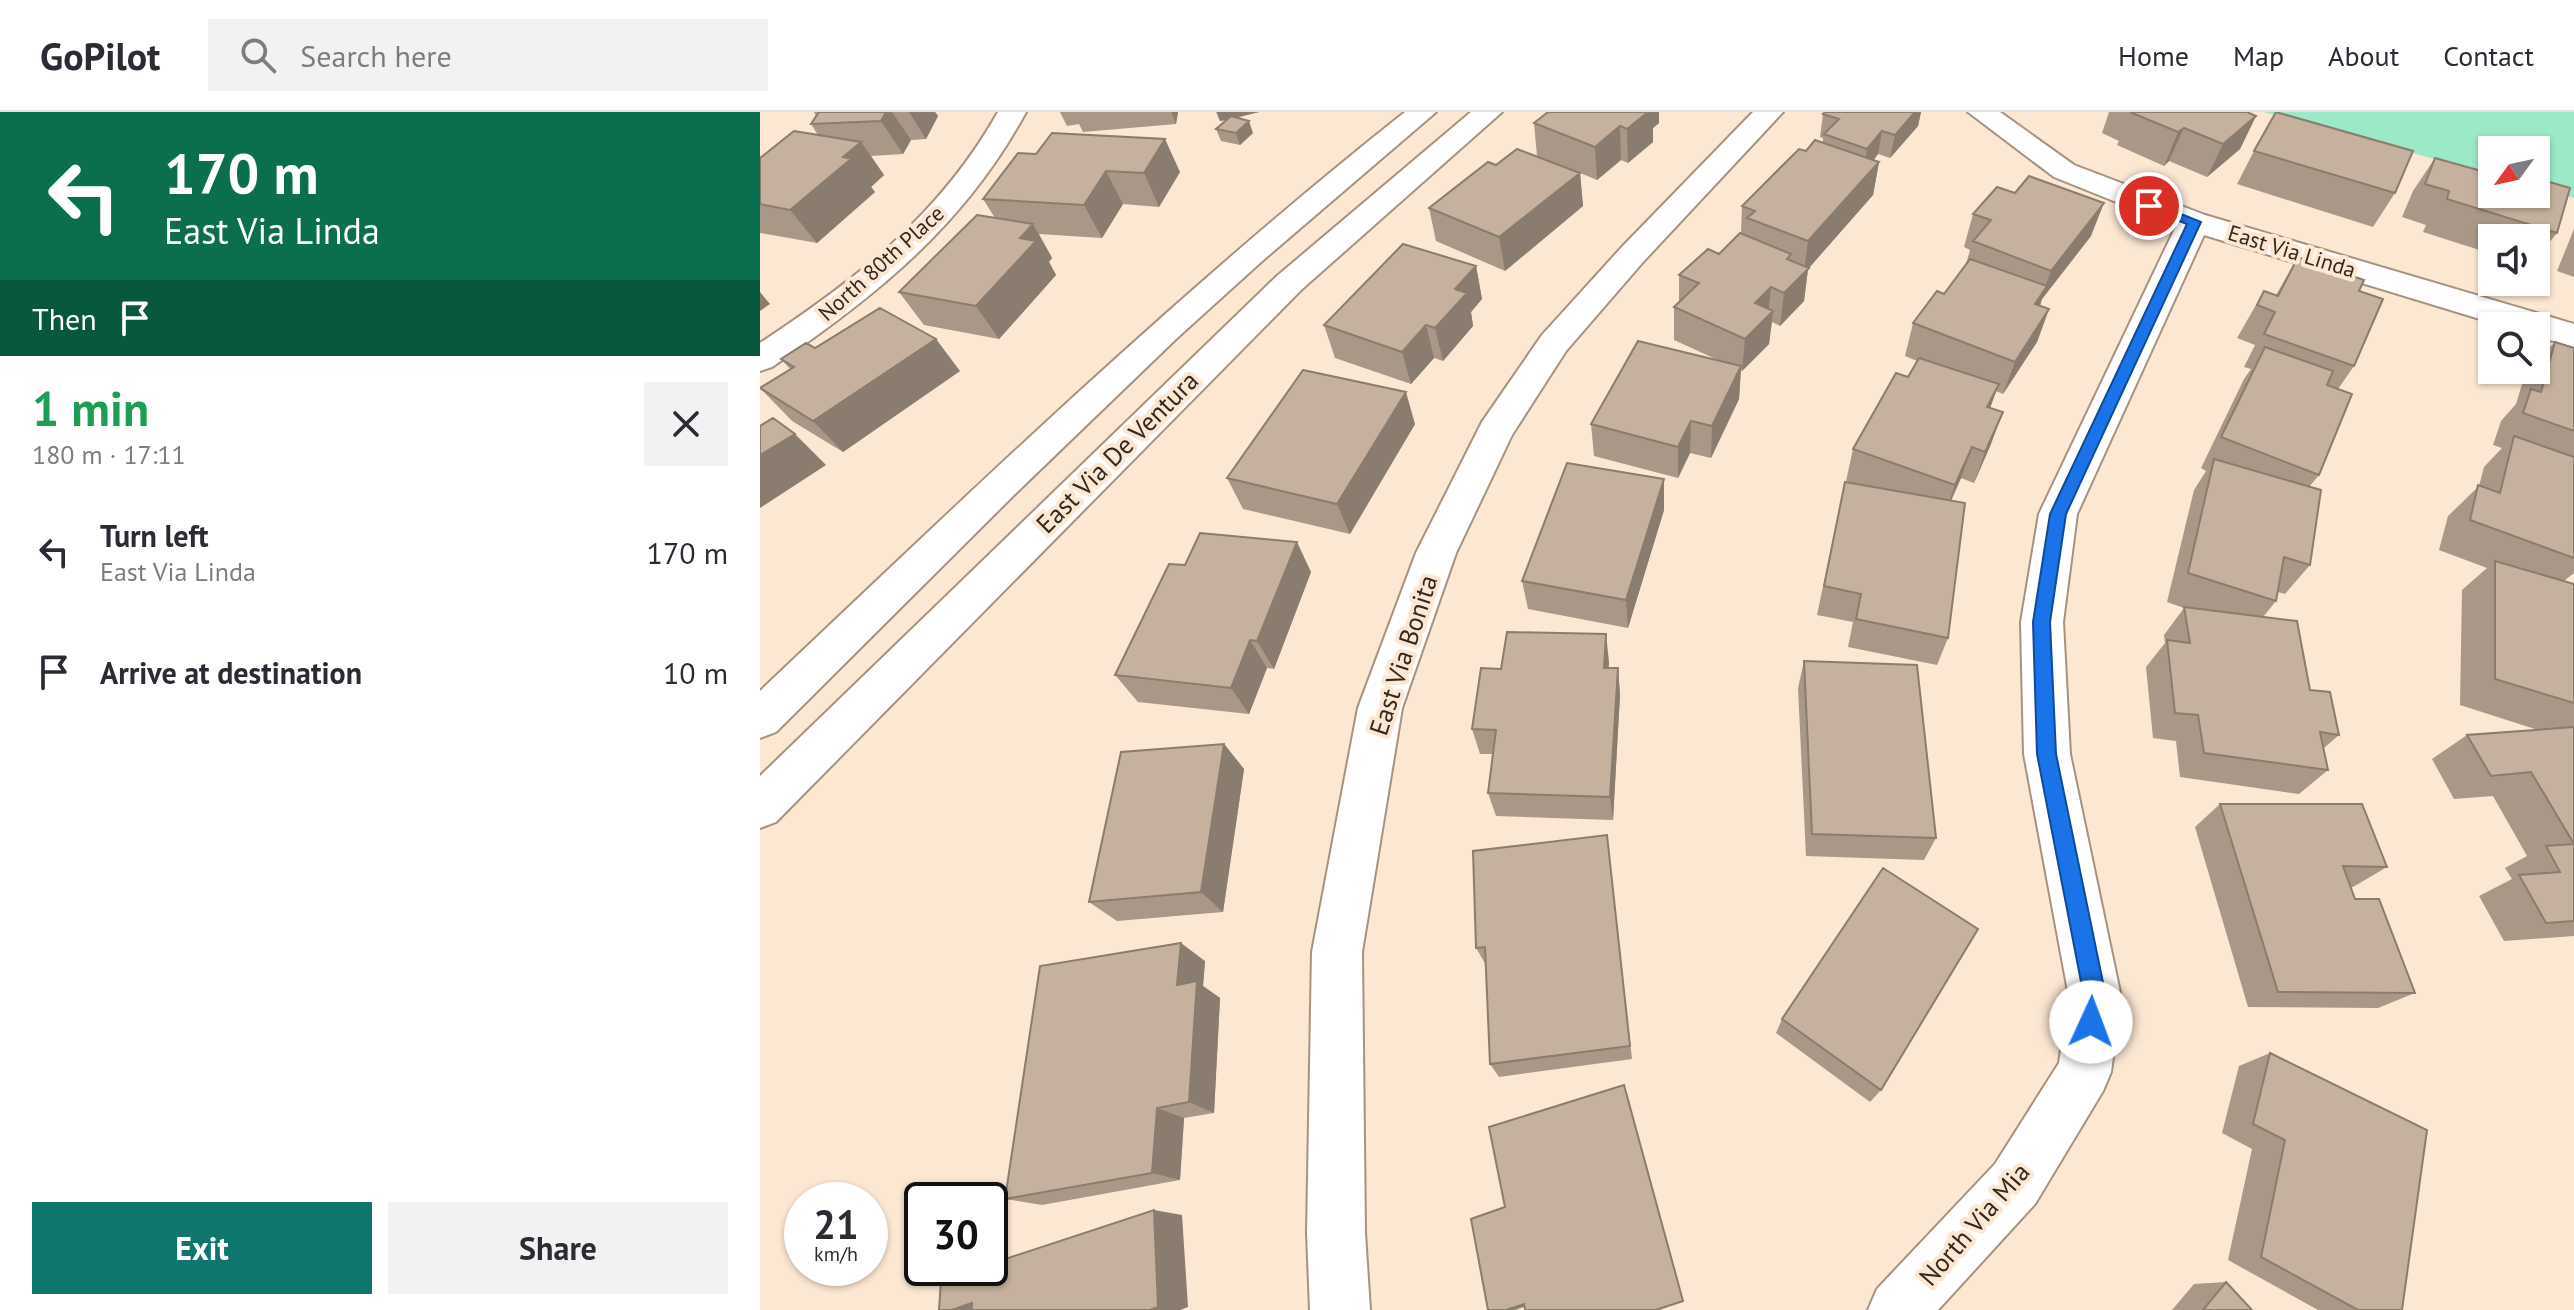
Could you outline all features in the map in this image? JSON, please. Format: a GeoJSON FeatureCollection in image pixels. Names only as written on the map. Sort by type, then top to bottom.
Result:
{"type":"FeatureCollection","features":[{"type":"Feature","properties":{"kind":"street","name":"North 80th Place"},"geometry":{"type":"LineString","coordinates":[[760,359],[819,320],[925,230],[985,160],[1012,112]]}},
{"type":"Feature","properties":{"kind":"street","name":"East Via De Ventura"},"geometry":{"type":"LineString","coordinates":[[760,719],[1128,365],[1278,228],[1422,112]]}},
{"type":"Feature","properties":{"kind":"street","name":"East Via De Ventura"},"geometry":{"type":"LineString","coordinates":[[760,807],[1289,283],[1488,112]]}},
{"type":"Feature","properties":{"kind":"street","name":"East Via Bonita"},"geometry":{"type":"LineString","coordinates":[[1340,1310],[1336,1233],[1337,952],[1380,708],[1436,553],[1495,431],[1564,332],[1632,255],[1769,112]]}},
{"type":"Feature","properties":{"kind":"street","name":"East Via Linda"},"geometry":{"type":"LineString","coordinates":[[1982,112],[2064,171],[2194,222],[2574,336]]}},
{"type":"Feature","properties":{"kind":"street","name":"North Via Mia"},"geometry":{"type":"LineString","coordinates":[[1898,1310],[2015,1184],[2084,1072],[2095,997],[2047,754],[2042,622],[2058,514],[2194,222]]}},
{"type":"Feature","properties":{"kind":"green space"},"geometry":{"type":"Polygon","coordinates":[[[2264,112],[2574,112],[2574,198],[2550,191],[2550,136],[2478,136],[2478,171],[2264,112]]]}},
{"type":"Feature","properties":{"kind":"building"},"geometry":{"type":"Polygon","coordinates":[[[819,112],[886,112],[881,121],[811,124],[819,112]]]}},
{"type":"Feature","properties":{"kind":"building"},"geometry":{"type":"Polygon","coordinates":[[[1548,112],[1648,112],[1627,129],[1620,126],[1595,147],[1534,123],[1548,112]]]}},
{"type":"Feature","properties":{"kind":"building"},"geometry":{"type":"Polygon","coordinates":[[[1915,112],[1895,135],[1882,131],[1867,149],[1824,134],[1839,119],[1823,114],[1915,112]]]}},
{"type":"Feature","properties":{"kind":"building"},"geometry":{"type":"Polygon","coordinates":[[[2130,112],[2247,112],[2256,116],[2223,144],[2184,128],[2178,132],[2130,112]]]}},
{"type":"Feature","properties":{"kind":"building"},"geometry":{"type":"Polygon","coordinates":[[[2276,112],[2413,151],[2395,193],[2254,151],[2276,112]]]}},
{"type":"Feature","properties":{"kind":"building"},"geometry":{"type":"Polygon","coordinates":[[[1231,116],[1249,121],[1236,133],[1216,129],[1231,116]]]}},
{"type":"Feature","properties":{"kind":"building"},"geometry":{"type":"Polygon","coordinates":[[[794,131],[861,142],[843,157],[851,159],[790,210],[760,204],[760,158],[794,131]]]}},
{"type":"Feature","properties":{"kind":"building"},"geometry":{"type":"Polygon","coordinates":[[[1052,133],[1165,139],[1144,173],[1106,171],[1084,205],[983,199],[1018,153],[1036,154],[1052,133]]]}},
{"type":"Feature","properties":{"kind":"building"},"geometry":{"type":"Polygon","coordinates":[[[1815,140],[1879,162],[1808,241],[1747,218],[1755,211],[1742,206],[1799,149],[1806,151],[1815,140]]]}},
{"type":"Feature","properties":{"kind":"building"},"geometry":{"type":"Polygon","coordinates":[[[1517,149],[1580,173],[1499,237],[1429,208],[1488,162],[1496,165],[1517,149]]]}},
{"type":"Feature","properties":{"kind":"building"},"geometry":{"type":"Polygon","coordinates":[[[2435,158],[2478,170],[2478,208],[2550,208],[2550,182],[2570,188],[2557,233],[2550,231],[2550,224],[2528,224],[2447,199],[2449,191],[2425,184],[2435,158]]]}},
{"type":"Feature","properties":{"kind":"building"},"geometry":{"type":"Polygon","coordinates":[[[2029,176],[2104,203],[2051,271],[1973,241],[1991,220],[1973,214],[1997,187],[2015,193],[2029,176]]]}},
{"type":"Feature","properties":{"kind":"building"},"geometry":{"type":"Polygon","coordinates":[[[977,215],[1033,224],[1020,238],[1036,241],[976,306],[899,292],[977,215]]]}},
{"type":"Feature","properties":{"kind":"building"},"geometry":{"type":"Polygon","coordinates":[[[1740,233],[1791,254],[1787,259],[1809,268],[1784,293],[1771,287],[1755,303],[1773,311],[1745,339],[1674,307],[1699,283],[1679,275],[1708,249],[1719,254],[1740,233]]]}},
{"type":"Feature","properties":{"kind":"building"},"geometry":{"type":"Polygon","coordinates":[[[1403,244],[1476,266],[1455,289],[1467,293],[1435,328],[1426,325],[1402,352],[1324,325],[1403,244]]]}},
{"type":"Feature","properties":{"kind":"building"},"geometry":{"type":"Polygon","coordinates":[[[2298,257],[2364,280],[2359,291],[2383,299],[2354,366],[2264,334],[2275,312],[2257,305],[2264,291],[2278,296],[2298,257]]]}},
{"type":"Feature","properties":{"kind":"building"},"geometry":{"type":"Polygon","coordinates":[[[1970,259],[2047,286],[2035,304],[2049,309],[2015,362],[1913,323],[1937,291],[1944,294],[1970,259]]]}},
{"type":"Feature","properties":{"kind":"building"},"geometry":{"type":"Polygon","coordinates":[[[880,308],[936,339],[813,421],[760,388],[794,367],[781,359],[806,343],[815,348],[880,308]]]}},
{"type":"Feature","properties":{"kind":"building"},"geometry":{"type":"Polygon","coordinates":[[[1638,341],[1741,366],[1712,426],[1691,421],[1678,447],[1591,424],[1638,341]]]}},
{"type":"Feature","properties":{"kind":"building"},"geometry":{"type":"Polygon","coordinates":[[[2555,342],[2574,348],[2574,431],[2523,413],[2531,389],[2541,392],[2543,384],[2550,384],[2550,360],[2555,342]]]}},
{"type":"Feature","properties":{"kind":"building"},"geometry":{"type":"Polygon","coordinates":[[[2265,347],[2333,371],[2327,385],[2352,394],[2319,475],[2221,437],[2265,347]]]}},
{"type":"Feature","properties":{"kind":"building"},"geometry":{"type":"Polygon","coordinates":[[[1919,358],[1999,384],[1987,407],[2003,412],[1985,452],[1972,447],[1955,485],[1853,449],[1896,373],[1908,377],[1919,358]]]}},
{"type":"Feature","properties":{"kind":"building"},"geometry":{"type":"Polygon","coordinates":[[[1303,370],[1406,392],[1337,504],[1227,478],[1303,370]]]}},
{"type":"Feature","properties":{"kind":"building"},"geometry":{"type":"Polygon","coordinates":[[[773,418],[795,434],[760,455],[760,426],[773,418]]]}},
{"type":"Feature","properties":{"kind":"building"},"geometry":{"type":"Polygon","coordinates":[[[2514,436],[2574,457],[2574,558],[2470,520],[2478,485],[2500,493],[2514,436]]]}},
{"type":"Feature","properties":{"kind":"building"},"geometry":{"type":"Polygon","coordinates":[[[2214,459],[2321,490],[2310,565],[2284,557],[2276,601],[2188,573],[2214,459]]]}},
{"type":"Feature","properties":{"kind":"building"},"geometry":{"type":"Polygon","coordinates":[[[1567,463],[1664,479],[1626,600],[1522,581],[1567,463]]]}},
{"type":"Feature","properties":{"kind":"building"},"geometry":{"type":"Polygon","coordinates":[[[1845,482],[1965,503],[1948,638],[1856,619],[1861,594],[1824,586],[1845,482]]]}},
{"type":"Feature","properties":{"kind":"building"},"geometry":{"type":"Polygon","coordinates":[[[1200,533],[1297,542],[1257,641],[1250,640],[1231,688],[1115,675],[1169,564],[1185,565],[1200,533]]]}},
{"type":"Feature","properties":{"kind":"building"},"geometry":{"type":"Polygon","coordinates":[[[2495,561],[2574,584],[2574,703],[2495,679],[2495,561]]]}},
{"type":"Feature","properties":{"kind":"building"},"geometry":{"type":"Polygon","coordinates":[[[2184,607],[2297,621],[2310,690],[2330,692],[2339,735],[2320,732],[2328,770],[2204,753],[2198,715],[2175,713],[2167,640],[2190,643],[2184,607]]]}},
{"type":"Feature","properties":{"kind":"building"},"geometry":{"type":"Polygon","coordinates":[[[1507,632],[1606,634],[1604,668],[1618,668],[1610,797],[1488,793],[1496,730],[1472,729],[1481,668],[1501,669],[1507,632]]]}},
{"type":"Feature","properties":{"kind":"building"},"geometry":{"type":"Polygon","coordinates":[[[1804,661],[1917,665],[1936,838],[1812,834],[1804,661]]]}},
{"type":"Feature","properties":{"kind":"building"},"geometry":{"type":"Polygon","coordinates":[[[2574,727],[2574,844],[2531,772],[2491,776],[2467,735],[2574,727]]]}},
{"type":"Feature","properties":{"kind":"building"},"geometry":{"type":"Polygon","coordinates":[[[1224,744],[1201,892],[1089,902],[1121,752],[1224,744]]]}},
{"type":"Feature","properties":{"kind":"building"},"geometry":{"type":"Polygon","coordinates":[[[2220,804],[2362,804],[2387,867],[2343,866],[2355,899],[2379,899],[2415,993],[2278,992],[2220,804]]]}},
{"type":"Feature","properties":{"kind":"building"},"geometry":{"type":"Polygon","coordinates":[[[1607,835],[1630,1046],[1490,1064],[1485,947],[1476,948],[1473,851],[1607,835]]]}},
{"type":"Feature","properties":{"kind":"building"},"geometry":{"type":"Polygon","coordinates":[[[2574,844],[2574,921],[2546,923],[2519,875],[2560,872],[2546,846],[2574,844]]]}},
{"type":"Feature","properties":{"kind":"building"},"geometry":{"type":"Polygon","coordinates":[[[1883,868],[1978,929],[1881,1090],[1782,1019],[1883,868]]]}},
{"type":"Feature","properties":{"kind":"building"},"geometry":{"type":"Polygon","coordinates":[[[1181,943],[1177,985],[1197,981],[1189,1102],[1157,1108],[1152,1173],[1008,1198],[1008,1182],[1040,966],[1181,943]]]}},
{"type":"Feature","properties":{"kind":"building"},"geometry":{"type":"Polygon","coordinates":[[[2270,1053],[2427,1130],[2402,1310],[2358,1310],[2261,1257],[2285,1140],[2253,1124],[2270,1053]]]}},
{"type":"Feature","properties":{"kind":"building"},"geometry":{"type":"Polygon","coordinates":[[[1624,1085],[1683,1301],[1656,1310],[1525,1310],[1524,1304],[1506,1310],[1488,1310],[1471,1219],[1505,1207],[1489,1127],[1624,1085]]]}},
{"type":"Feature","properties":{"kind":"building"},"geometry":{"type":"Polygon","coordinates":[[[1154,1210],[1158,1307],[1150,1310],[972,1310],[972,1303],[952,1310],[939,1310],[941,1286],[1008,1286],[1008,1258],[1154,1210]]]}},
{"type":"Feature","properties":{"kind":"building"},"geometry":{"type":"Polygon","coordinates":[[[2226,1282],[2252,1310],[2203,1310],[2226,1282]]]}},
{"type":"Feature","properties":{"kind":"route"},"geometry":{"type":"LineString","coordinates":[[2091,1022],[2095,997],[2047,754],[2042,622],[2058,514],[2194,222],[2149,206]]}}]}
